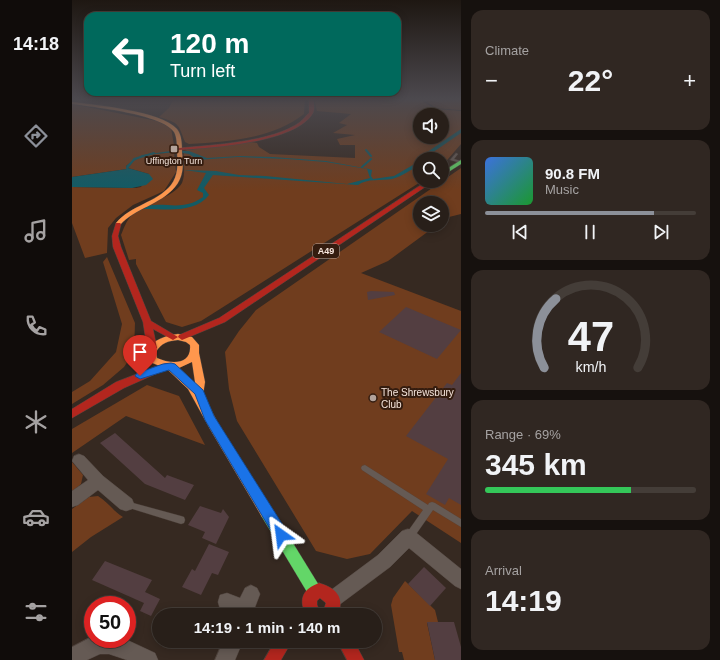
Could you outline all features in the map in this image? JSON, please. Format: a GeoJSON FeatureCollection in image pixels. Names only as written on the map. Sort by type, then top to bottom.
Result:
{"type":"FeatureCollection","features":[{"type":"Feature","properties":{"kind":"main road"},"geometry":{"type":"LineString","coordinates":[[173,129],[177,135],[180,151],[181,171],[169,191],[125,217],[117,226],[115,236],[128,282],[147,322],[149,353],[156,363],[169,367],[187,378],[199,392],[209,417],[315,592]]}},
{"type":"Feature","properties":{"kind":"main road"},"geometry":{"type":"LineString","coordinates":[[180,151],[239,142],[284,132],[289,129]]}},
{"type":"Feature","properties":{"kind":"main road"},"geometry":{"type":"LineString","coordinates":[[449,168],[459,160]]}},
{"type":"Feature","properties":{"kind":"main road","name":"A49"},"geometry":{"type":"LineString","coordinates":[[178,337],[222,320],[420,188]]}},
{"type":"Feature","properties":{"kind":"main road","name":"A49"},"geometry":{"type":"LineString","coordinates":[[196,351],[222,320]]}},
{"type":"Feature","properties":{"kind":"main road"},"geometry":{"type":"LineString","coordinates":[[147,322],[178,337],[191,340],[196,351],[200,382],[199,392]]}},
{"type":"Feature","properties":{"kind":"main road"},"geometry":{"type":"LineString","coordinates":[[149,353],[163,340],[178,337]]}},
{"type":"Feature","properties":{"kind":"main road"},"geometry":{"type":"LineString","coordinates":[[72,414],[120,385],[169,367],[189,362],[196,351]]}},
{"type":"Feature","properties":{"kind":"main road"},"geometry":{"type":"LineString","coordinates":[[120,385],[133,370]]}},
{"type":"Feature","properties":{"kind":"main road"},"geometry":{"type":"LineString","coordinates":[[310,608],[308,602],[315,592],[323,591],[330,608]]}},
{"type":"Feature","properties":{"kind":"main road"},"geometry":{"type":"LineString","coordinates":[[272,660],[280,648]]}},
{"type":"Feature","properties":{"kind":"main road"},"geometry":{"type":"LineString","coordinates":[[349,648],[356,660]]}},
{"type":"Feature","properties":{"kind":"street"},"geometry":{"type":"LineString","coordinates":[[79,460],[98,481],[126,504]]}},
{"type":"Feature","properties":{"kind":"street"},"geometry":{"type":"LineString","coordinates":[[72,500],[98,481]]}},
{"type":"Feature","properties":{"kind":"street"},"geometry":{"type":"LineString","coordinates":[[334,608],[408,538],[461,580]]}},
{"type":"Feature","properties":{"kind":"street"},"geometry":{"type":"LineString","coordinates":[[227,602],[246,606]]}},
{"type":"Feature","properties":{"kind":"street"},"geometry":{"type":"LineString","coordinates":[[73,660],[88,647],[102,644],[117,645],[148,660]]}},
{"type":"Feature","properties":{"kind":"street"},"geometry":{"type":"LineString","coordinates":[[225,660],[230,648]]}},
{"type":"Feature","properties":{"kind":"lane"},"geometry":{"type":"LineString","coordinates":[[365,468],[428,510]]}},
{"type":"Feature","properties":{"kind":"lane"},"geometry":{"type":"LineString","coordinates":[[126,504],[181,520]]}},
{"type":"Feature","properties":{"kind":"lane"},"geometry":{"type":"LineString","coordinates":[[408,538],[432,505],[461,523]]}},
{"type":"Feature","properties":{"kind":"shaded area"},"geometry":{"type":"Polygon","coordinates":[[[72,129],[171,129],[175,151],[147,155],[174,152],[176,172],[164,191],[133,205],[116,218],[108,228],[107,253],[85,258],[72,223],[72,187],[136,188],[141,187],[149,174],[128,168],[135,159],[126,166],[127,169],[72,177],[72,129]]]}},
{"type":"Feature","properties":{"kind":"shaded area"},"geometry":{"type":"Polygon","coordinates":[[[180,129],[278,129],[249,138],[189,144],[185,142],[180,129]]]}},
{"type":"Feature","properties":{"kind":"shaded area"},"geometry":{"type":"Polygon","coordinates":[[[340,129],[413,129],[413,144],[449,144],[449,129],[461,129],[461,144],[449,158],[449,152],[413,152],[413,187],[201,321],[182,327],[166,322],[136,264],[136,259],[129,260],[121,235],[125,225],[132,215],[144,207],[172,193],[182,183],[184,172],[184,151],[251,142],[257,143],[259,147],[270,154],[355,158],[355,145],[340,145],[337,139],[355,135],[333,133],[340,129]]]}},
{"type":"Feature","properties":{"kind":"shaded area","name":"The Shrewsbury Club"},"geometry":{"type":"Polygon","coordinates":[[[461,168],[461,214],[449,217],[449,196],[421,196],[432,188],[449,188],[449,176],[461,168]]]}},
{"type":"Feature","properties":{"kind":"shaded area","name":"The Shrewsbury Club"},"geometry":{"type":"Polygon","coordinates":[[[413,201],[413,232],[427,232],[388,261],[361,273],[461,311],[461,543],[412,511],[370,554],[347,559],[316,551],[237,421],[229,389],[225,352],[239,331],[256,310],[413,201]]]}},
{"type":"Feature","properties":{"kind":"shaded area"},"geometry":{"type":"Polygon","coordinates":[[[107,257],[135,323],[134,352],[124,367],[103,385],[72,404],[72,392],[90,381],[116,352],[122,324],[103,262],[107,257]]]}},
{"type":"Feature","properties":{"kind":"shaded area"},"geometry":{"type":"Polygon","coordinates":[[[147,385],[179,396],[205,445],[126,416],[72,453],[72,429],[147,385]]]}},
{"type":"Feature","properties":{"kind":"shaded area"},"geometry":{"type":"Polygon","coordinates":[[[72,462],[83,475],[81,484],[72,492],[72,462]]]}},
{"type":"Feature","properties":{"kind":"shaded area"},"geometry":{"type":"Polygon","coordinates":[[[98,496],[123,517],[91,537],[72,552],[72,509],[89,497],[98,496]]]}},
{"type":"Feature","properties":{"kind":"shaded area"},"geometry":{"type":"Polygon","coordinates":[[[405,581],[435,610],[438,622],[427,623],[435,660],[404,660],[402,652],[399,652],[391,605],[393,598],[405,581]]]}},
{"type":"Feature","properties":{"kind":"water"},"geometry":{"type":"Polygon","coordinates":[[[461,129],[461,133],[449,141],[449,137],[461,129]]]}},
{"type":"Feature","properties":{"kind":"water"},"geometry":{"type":"Polygon","coordinates":[[[439,144],[445,144],[433,152],[427,152],[439,144]]]}},
{"type":"Feature","properties":{"kind":"water"},"geometry":{"type":"Polygon","coordinates":[[[170,151],[189,151],[207,158],[240,156],[326,161],[369,169],[372,170],[371,176],[373,179],[394,176],[413,165],[413,169],[396,178],[366,181],[358,185],[213,175],[204,188],[209,195],[195,205],[178,209],[141,209],[155,205],[186,204],[203,197],[203,193],[197,190],[206,173],[184,170],[216,171],[239,175],[347,184],[370,178],[367,169],[326,162],[238,157],[198,160],[189,154],[176,152],[145,155],[134,161],[128,168],[149,174],[153,179],[146,185],[132,188],[72,187],[72,177],[127,169],[126,166],[142,155],[170,151]]]}},
{"type":"Feature","properties":{"kind":"building"},"geometry":{"type":"Polygon","coordinates":[[[367,292],[394,292],[395,295],[368,300],[367,292]]]}},
{"type":"Feature","properties":{"kind":"building"},"geometry":{"type":"Polygon","coordinates":[[[406,307],[461,330],[437,359],[379,332],[406,307]]]}},
{"type":"Feature","properties":{"kind":"building"},"geometry":{"type":"Polygon","coordinates":[[[461,373],[461,505],[449,498],[445,505],[426,494],[448,459],[406,436],[447,383],[452,385],[461,373]]]}},
{"type":"Feature","properties":{"kind":"building"},"geometry":{"type":"Polygon","coordinates":[[[115,433],[165,478],[167,475],[194,485],[185,500],[145,484],[100,443],[115,433]]]}},
{"type":"Feature","properties":{"kind":"building"},"geometry":{"type":"Polygon","coordinates":[[[200,506],[221,513],[223,509],[229,517],[216,544],[202,538],[205,532],[188,525],[200,506]]]}},
{"type":"Feature","properties":{"kind":"building"},"geometry":{"type":"Polygon","coordinates":[[[209,544],[229,552],[218,575],[212,573],[201,595],[182,587],[192,569],[195,571],[209,544]]]}},
{"type":"Feature","properties":{"kind":"building"},"geometry":{"type":"Polygon","coordinates":[[[105,561],[152,580],[145,592],[160,599],[155,608],[152,608],[151,616],[140,611],[144,603],[136,599],[136,596],[128,596],[92,580],[105,561]]]}},
{"type":"Feature","properties":{"kind":"building"},"geometry":{"type":"Polygon","coordinates":[[[424,567],[446,588],[430,606],[408,584],[424,567]]]}},
{"type":"Feature","properties":{"kind":"building"},"geometry":{"type":"Polygon","coordinates":[[[427,622],[454,622],[461,647],[461,660],[435,660],[427,622]]]}},
{"type":"Feature","properties":{"kind":"waterway"},"geometry":{"type":"LineString","coordinates":[[366,150],[371,156]]}},
{"type":"Feature","properties":{"kind":"waterway"},"geometry":{"type":"LineString","coordinates":[[127,168],[134,159],[154,153]]}},
{"type":"Feature","properties":{"kind":"waterway"},"geometry":{"type":"LineString","coordinates":[[362,167],[371,159]]}},
{"type":"Feature","properties":{"kind":"traffic: fast"},"geometry":{"type":"LineString","coordinates":[[449,170],[461,162]]}},
{"type":"Feature","properties":{"kind":"traffic: fast"},"geometry":{"type":"LineString","coordinates":[[267,513],[315,592]]}},
{"type":"Feature","properties":{"kind":"traffic: slow"},"geometry":{"type":"LineString","coordinates":[[118,224],[129,213],[165,193],[176,181],[179,172],[180,154],[179,141],[174,129]]}},
{"type":"Feature","properties":{"kind":"traffic: slow"},"geometry":{"type":"LineString","coordinates":[[178,337],[189,339],[195,345],[195,351],[192,358],[185,363],[176,366],[165,365],[153,360],[151,352],[156,345],[166,339],[178,337]]}},
{"type":"Feature","properties":{"kind":"traffic: slow"},"geometry":{"type":"LineString","coordinates":[[196,355],[200,382],[199,392]]}},
{"type":"Feature","properties":{"kind":"traffic: slow"},"geometry":{"type":"LineString","coordinates":[[171,367],[186,380],[197,394],[214,426],[267,513]]}},
{"type":"Feature","properties":{"kind":"traffic: jam"},"geometry":{"type":"LineString","coordinates":[[179,149],[250,141],[290,129]]}},
{"type":"Feature","properties":{"kind":"traffic: jam"},"geometry":{"type":"LineString","coordinates":[[182,337],[222,320],[420,188]]}},
{"type":"Feature","properties":{"kind":"traffic: jam"},"geometry":{"type":"LineString","coordinates":[[118,224],[115,236],[117,247],[147,322],[152,348]]}},
{"type":"Feature","properties":{"kind":"traffic: jam"},"geometry":{"type":"LineString","coordinates":[[147,322],[173,337]]}},
{"type":"Feature","properties":{"kind":"traffic: jam"},"geometry":{"type":"LineString","coordinates":[[72,414],[120,385],[166,366]]}},
{"type":"Feature","properties":{"kind":"traffic: jam"},"geometry":{"type":"LineString","coordinates":[[310,608],[310,598],[319,590],[328,593],[332,599],[333,608]]}},
{"type":"Feature","properties":{"kind":"traffic: jam"},"geometry":{"type":"LineString","coordinates":[[272,660],[280,648]]}},
{"type":"Feature","properties":{"kind":"traffic: jam"},"geometry":{"type":"LineString","coordinates":[[349,648],[356,660]]}},
{"type":"Feature","properties":{"kind":"place","name":"Uffington Turn"},"geometry":{"type":"Point","coordinates":[174,149]}},
{"type":"Feature","properties":{"kind":"place","name":"The Shrewsbury Club"},"geometry":{"type":"Point","coordinates":[373,398]}},
{"type":"Feature","properties":{"kind":"route"},"geometry":{"type":"LineString","coordinates":[[140,376],[166,366],[171,367],[187,378],[199,392],[209,417],[281,535]]}}]}
